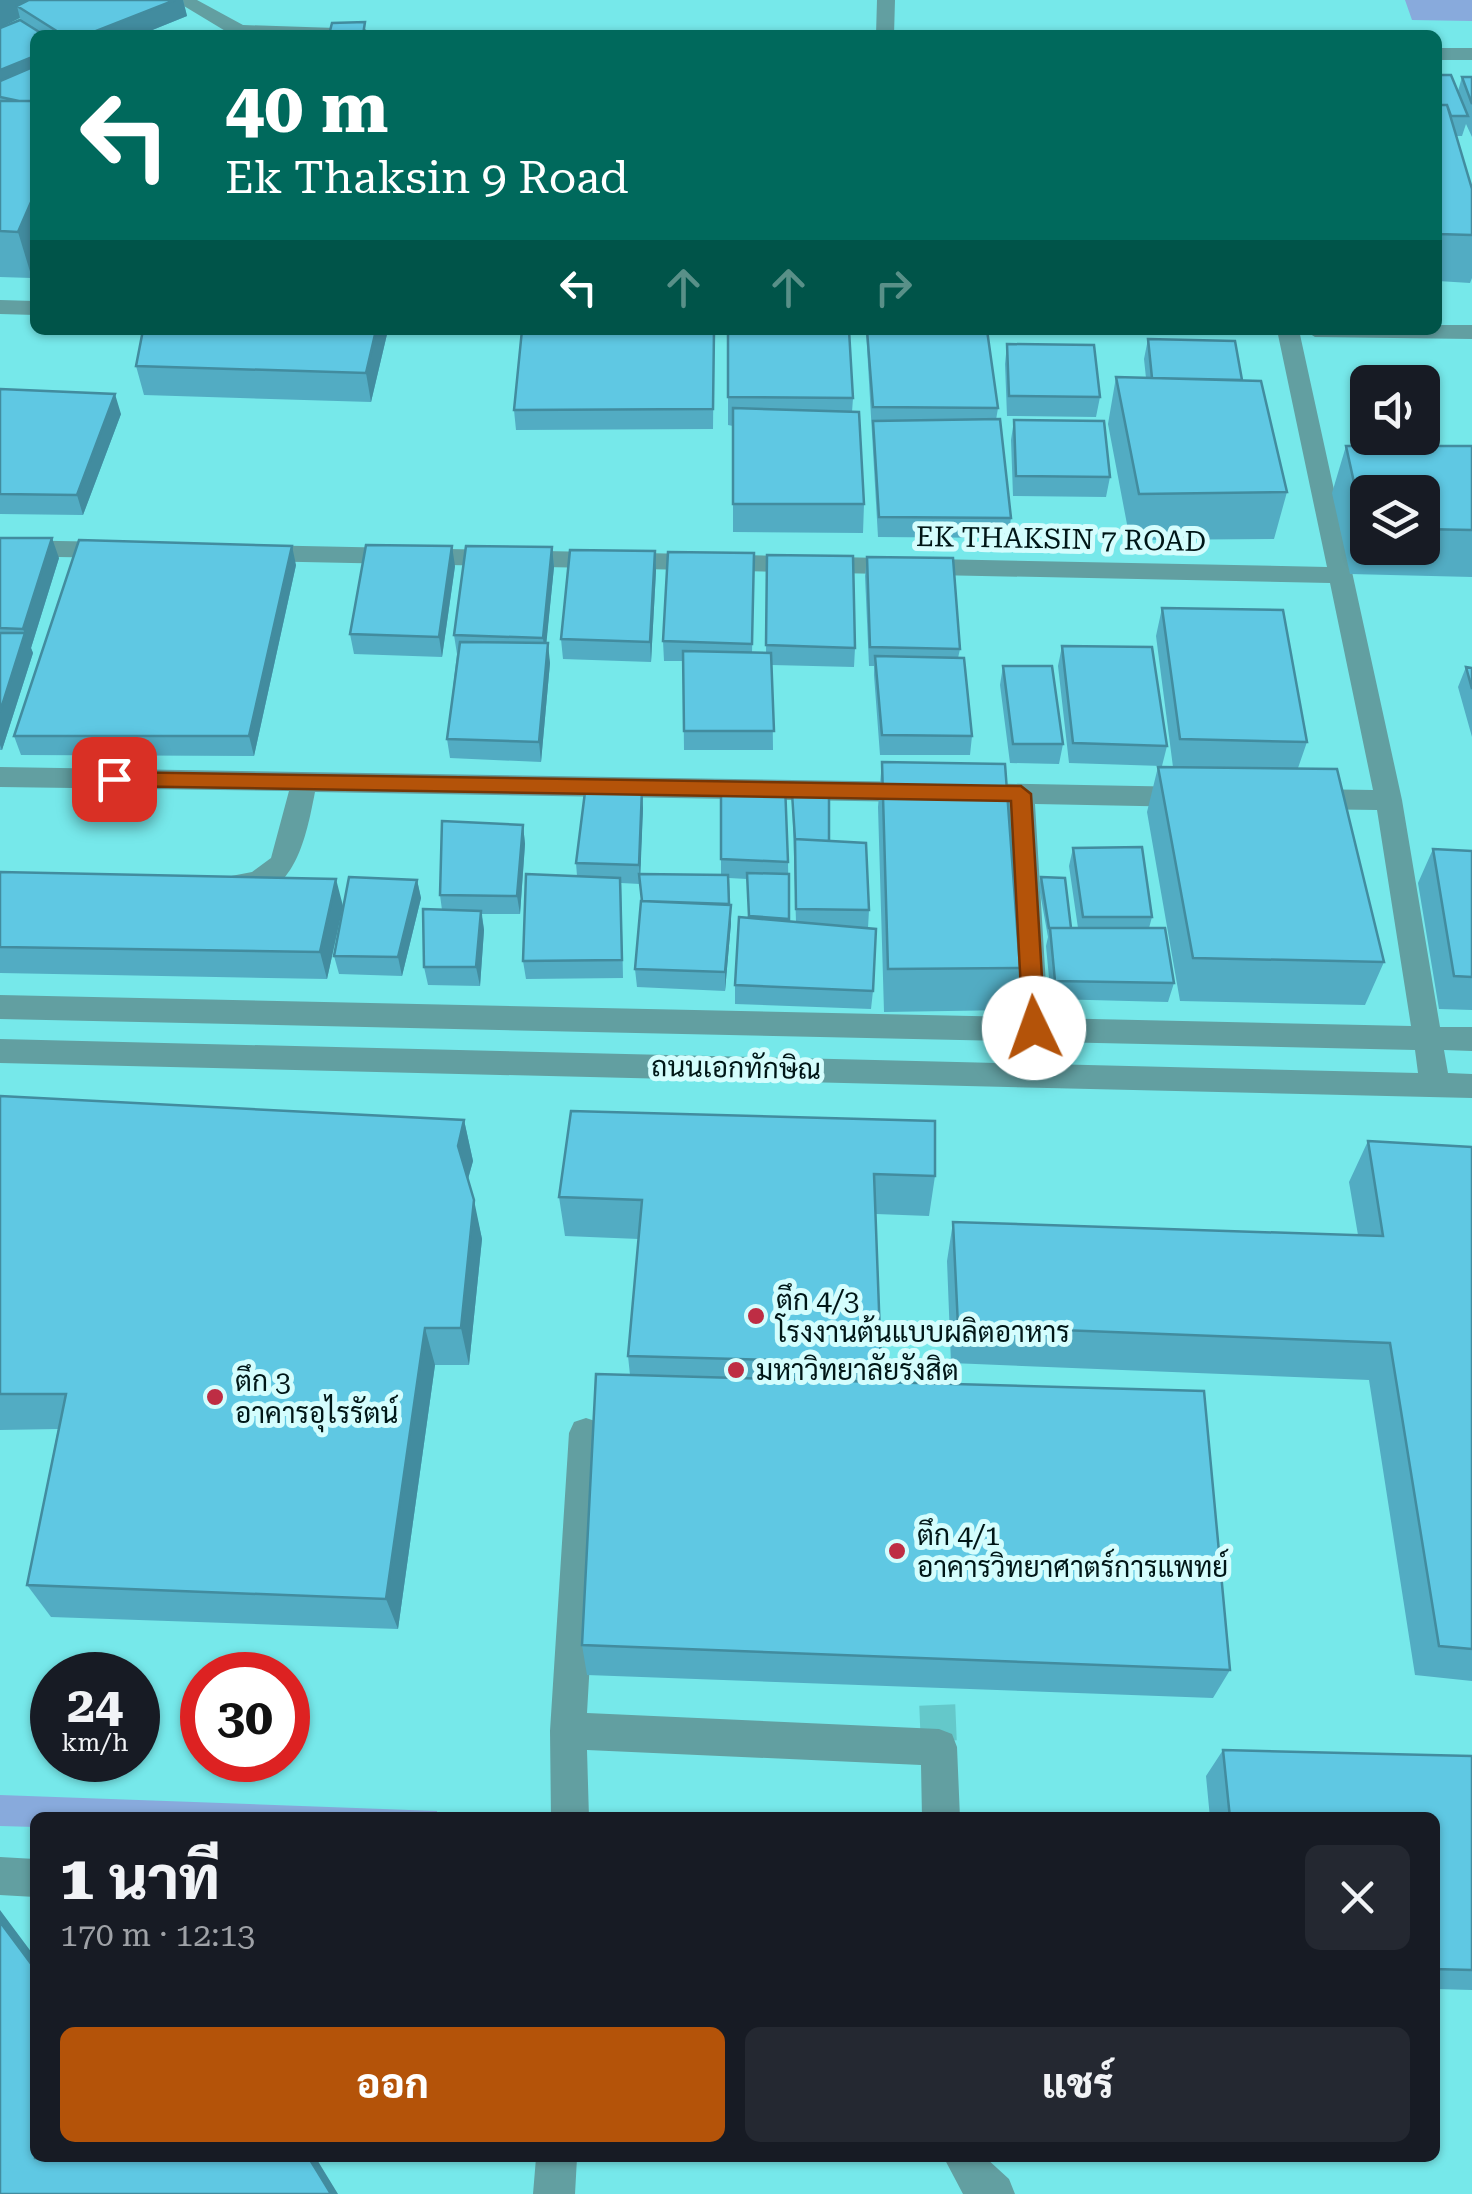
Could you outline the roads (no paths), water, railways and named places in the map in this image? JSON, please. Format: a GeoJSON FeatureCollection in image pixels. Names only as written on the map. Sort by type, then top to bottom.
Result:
{"type":"FeatureCollection","features":[{"type":"Feature","properties":{"kind":"street"},"geometry":{"type":"LineString","coordinates":[[182,0],[237,30]]}},
{"type":"Feature","properties":{"kind":"street"},"geometry":{"type":"LineString","coordinates":[[885,30],[886,0]]}},
{"type":"Feature","properties":{"kind":"street"},"geometry":{"type":"LineString","coordinates":[[1442,54],[1472,54]]}},
{"type":"Feature","properties":{"kind":"street"},"geometry":{"type":"LineString","coordinates":[[0,308],[30,308]]}},
{"type":"Feature","properties":{"kind":"street"},"geometry":{"type":"LineString","coordinates":[[1442,332],[1472,332]]}},
{"type":"Feature","properties":{"kind":"street"},"geometry":{"type":"LineString","coordinates":[[1289,335],[1390,800],[1435,1084]]}},
{"type":"Feature","properties":{"kind":"street"},"geometry":{"type":"LineString","coordinates":[[0,548],[138,550]]}},
{"type":"Feature","properties":{"kind":"street","name":"EK THAKSIN 7 ROAD"},"geometry":{"type":"LineString","coordinates":[[236,552],[1340,575]]}},
{"type":"Feature","properties":{"kind":"street"},"geometry":{"type":"LineString","coordinates":[[0,777],[1215,797]]}},
{"type":"Feature","properties":{"kind":"street"},"geometry":{"type":"LineString","coordinates":[[203,883],[258,885],[273,877],[283,866],[304,782]]}},
{"type":"Feature","properties":{"kind":"street"},"geometry":{"type":"LineString","coordinates":[[1021,794],[1034,1028]]}},
{"type":"Feature","properties":{"kind":"street"},"geometry":{"type":"LineString","coordinates":[[1273,798],[1390,800]]}},
{"type":"Feature","properties":{"kind":"street","name":"ถนนเอกทักษิณ"},"geometry":{"type":"LineString","coordinates":[[0,1007],[1472,1038]]}},
{"type":"Feature","properties":{"kind":"street","name":"ถนนเอกทักษิณ"},"geometry":{"type":"LineString","coordinates":[[0,1051],[1472,1086]]}},
{"type":"Feature","properties":{"kind":"street"},"geometry":{"type":"LineString","coordinates":[[570,1812],[568,1731],[586,1433]]}},
{"type":"Feature","properties":{"kind":"street"},"geometry":{"type":"LineString","coordinates":[[568,1731],[939,1746],[941,1812]]}},
{"type":"Feature","properties":{"kind":"street"},"geometry":{"type":"LineString","coordinates":[[0,1876],[30,1878]]}},
{"type":"Feature","properties":{"kind":"street"},"geometry":{"type":"LineString","coordinates":[[554,2194],[556,2162]]}},
{"type":"Feature","properties":{"kind":"street"},"geometry":{"type":"LineString","coordinates":[[967,2162],[973,2174],[994,2194]]}},
{"type":"Feature","properties":{"kind":"water"},"geometry":{"type":"Polygon","coordinates":[[[1405,0],[1472,0],[1472,21],[1412,20],[1405,0]]]}},
{"type":"Feature","properties":{"kind":"water"},"geometry":{"type":"Polygon","coordinates":[[[0,1795],[437,1811],[30,1812],[30,1827],[0,1826],[0,1795]]]}},
{"type":"Feature","properties":{"kind":"tunnel"},"geometry":{"type":"LineString","coordinates":[[935,1650],[939,1747]]}},
{"type":"Feature","properties":{"kind":"place","name":"ตึก 4/3 โรงงานต้นแบบผลิตอาหาร"},"geometry":{"type":"Point","coordinates":[756,1316]}},
{"type":"Feature","properties":{"kind":"place","name":"มหาวิทยาลัยรังสิต"},"geometry":{"type":"Point","coordinates":[736,1370]}},
{"type":"Feature","properties":{"kind":"place","name":"ตึก 3 อาคารอุไรรัตน์"},"geometry":{"type":"Point","coordinates":[215,1397]}},
{"type":"Feature","properties":{"kind":"place","name":"ตึก 4/1 อาคารวิทยาศาตร์การแพทย์"},"geometry":{"type":"Point","coordinates":[897,1551]}}]}
